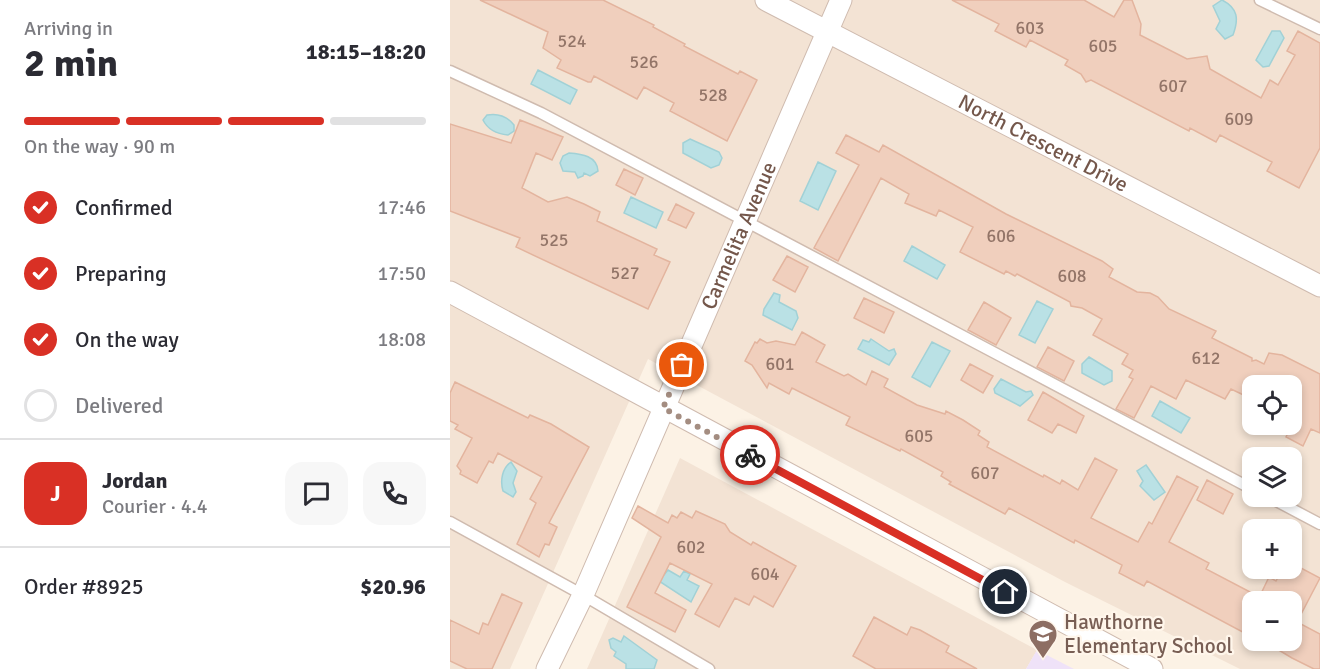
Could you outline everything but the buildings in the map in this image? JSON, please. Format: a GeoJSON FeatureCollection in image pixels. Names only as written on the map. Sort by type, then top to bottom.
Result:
{"type":"FeatureCollection","features":[{"type":"Feature","properties":{"kind":"street","name":"North Crescent Drive"},"geometry":{"type":"LineString","coordinates":[[766,0],[1320,286]]}},
{"type":"Feature","properties":{"kind":"street","name":"Carmelita Avenue"},"geometry":{"type":"LineString","coordinates":[[547,669],[583,595],[841,0]]}},
{"type":"Feature","properties":{"kind":"street"},"geometry":{"type":"LineString","coordinates":[[450,292],[1152,669]]}},
{"type":"Feature","properties":{"kind":"lane"},"geometry":{"type":"LineString","coordinates":[[1260,0],[1320,29]]}},
{"type":"Feature","properties":{"kind":"lane"},"geometry":{"type":"LineString","coordinates":[[450,71],[541,113],[1242,484]]}},
{"type":"Feature","properties":{"kind":"lane"},"geometry":{"type":"LineString","coordinates":[[1287,507],[1320,525]]}},
{"type":"Feature","properties":{"kind":"lane"},"geometry":{"type":"LineString","coordinates":[[450,522],[583,595],[709,669]]}},
{"type":"Feature","properties":{"kind":"shaded area"},"geometry":{"type":"Polygon","coordinates":[[[450,0],[1320,0],[1320,669],[1240,669],[1065,582],[648,359],[510,669],[450,669],[450,0]]]}},
{"type":"Feature","properties":{"kind":"shaded area"},"geometry":{"type":"Polygon","coordinates":[[[680,458],[1037,650],[1026,669],[587,669],[680,458]]]}},
{"type":"Feature","properties":{"kind":"shaded area","name":"Hawthorne Elementary School"},"geometry":{"type":"Polygon","coordinates":[[[1037,650],[1074,669],[1026,669],[1037,650]]]}},
{"type":"Feature","properties":{"kind":"water"},"geometry":{"type":"Polygon","coordinates":[[[1222,0],[1236,14],[1233,35],[1225,39],[1216,29],[1220,21],[1213,6],[1222,0]]]}},
{"type":"Feature","properties":{"kind":"water"},"geometry":{"type":"Polygon","coordinates":[[[1272,31],[1280,31],[1284,38],[1269,66],[1263,67],[1256,60],[1272,31]]]}},
{"type":"Feature","properties":{"kind":"water"},"geometry":{"type":"Polygon","coordinates":[[[538,70],[577,90],[570,104],[531,84],[538,70]]]}},
{"type":"Feature","properties":{"kind":"water"},"geometry":{"type":"Polygon","coordinates":[[[495,114],[505,117],[514,125],[514,131],[508,135],[493,131],[483,120],[487,115],[495,114]]]}},
{"type":"Feature","properties":{"kind":"water"},"geometry":{"type":"Polygon","coordinates":[[[690,139],[719,152],[722,158],[719,165],[711,168],[683,153],[683,143],[690,139]]]}},
{"type":"Feature","properties":{"kind":"water"},"geometry":{"type":"Polygon","coordinates":[[[569,153],[584,155],[592,159],[598,171],[590,176],[584,173],[578,178],[575,172],[563,171],[560,163],[563,156],[569,153]]]}},
{"type":"Feature","properties":{"kind":"water"},"geometry":{"type":"Polygon","coordinates":[[[818,162],[836,171],[818,210],[800,201],[818,162]]]}},
{"type":"Feature","properties":{"kind":"water"},"geometry":{"type":"Polygon","coordinates":[[[631,197],[663,212],[656,228],[624,213],[631,197]]]}},
{"type":"Feature","properties":{"kind":"water"},"geometry":{"type":"Polygon","coordinates":[[[912,246],[945,265],[937,279],[904,261],[912,246]]]}},
{"type":"Feature","properties":{"kind":"water"},"geometry":{"type":"Polygon","coordinates":[[[774,293],[780,295],[779,302],[796,311],[798,318],[792,330],[763,315],[774,293]]]}},
{"type":"Feature","properties":{"kind":"water"},"geometry":{"type":"Polygon","coordinates":[[[1037,301],[1053,309],[1035,343],[1019,335],[1037,301]]]}},
{"type":"Feature","properties":{"kind":"water"},"geometry":{"type":"Polygon","coordinates":[[[871,339],[889,351],[894,349],[896,354],[889,365],[858,349],[863,340],[869,342],[871,339]]]}},
{"type":"Feature","properties":{"kind":"water"},"geometry":{"type":"Polygon","coordinates":[[[932,342],[950,351],[930,387],[912,377],[932,342]]]}},
{"type":"Feature","properties":{"kind":"water"},"geometry":{"type":"Polygon","coordinates":[[[1089,357],[1112,371],[1112,381],[1104,385],[1082,373],[1082,364],[1089,357]]]}},
{"type":"Feature","properties":{"kind":"water"},"geometry":{"type":"Polygon","coordinates":[[[1001,379],[1026,392],[1031,391],[1033,395],[1020,406],[995,393],[994,389],[1001,379]]]}},
{"type":"Feature","properties":{"kind":"water"},"geometry":{"type":"Polygon","coordinates":[[[1160,401],[1190,418],[1181,433],[1152,416],[1160,401]]]}},
{"type":"Feature","properties":{"kind":"water"},"geometry":{"type":"Polygon","coordinates":[[[511,462],[517,471],[513,483],[516,492],[513,497],[503,491],[502,483],[502,475],[511,462]]]}},
{"type":"Feature","properties":{"kind":"water"},"geometry":{"type":"Polygon","coordinates":[[[1146,465],[1165,492],[1154,500],[1140,486],[1143,481],[1137,471],[1146,465]]]}},
{"type":"Feature","properties":{"kind":"water"},"geometry":{"type":"Polygon","coordinates":[[[668,570],[680,577],[684,571],[690,574],[687,580],[699,586],[691,602],[659,581],[668,570]]]}},
{"type":"Feature","properties":{"kind":"water"},"geometry":{"type":"Polygon","coordinates":[[[624,636],[657,660],[654,669],[626,669],[626,664],[614,656],[616,652],[611,648],[609,640],[613,638],[621,642],[624,636]]]}},
{"type":"Feature","properties":{"kind":"way so far"},"geometry":{"type":"LineString","coordinates":[[682,365],[663,408],[750,455]]}},
{"type":"Feature","properties":{"kind":"place","name":"Hawthorne Elementary School"},"geometry":{"type":"Point","coordinates":[1043,660]}},
{"type":"Feature","properties":{"kind":"route"},"geometry":{"type":"LineString","coordinates":[[750,455],[1005,592]]}}]}
